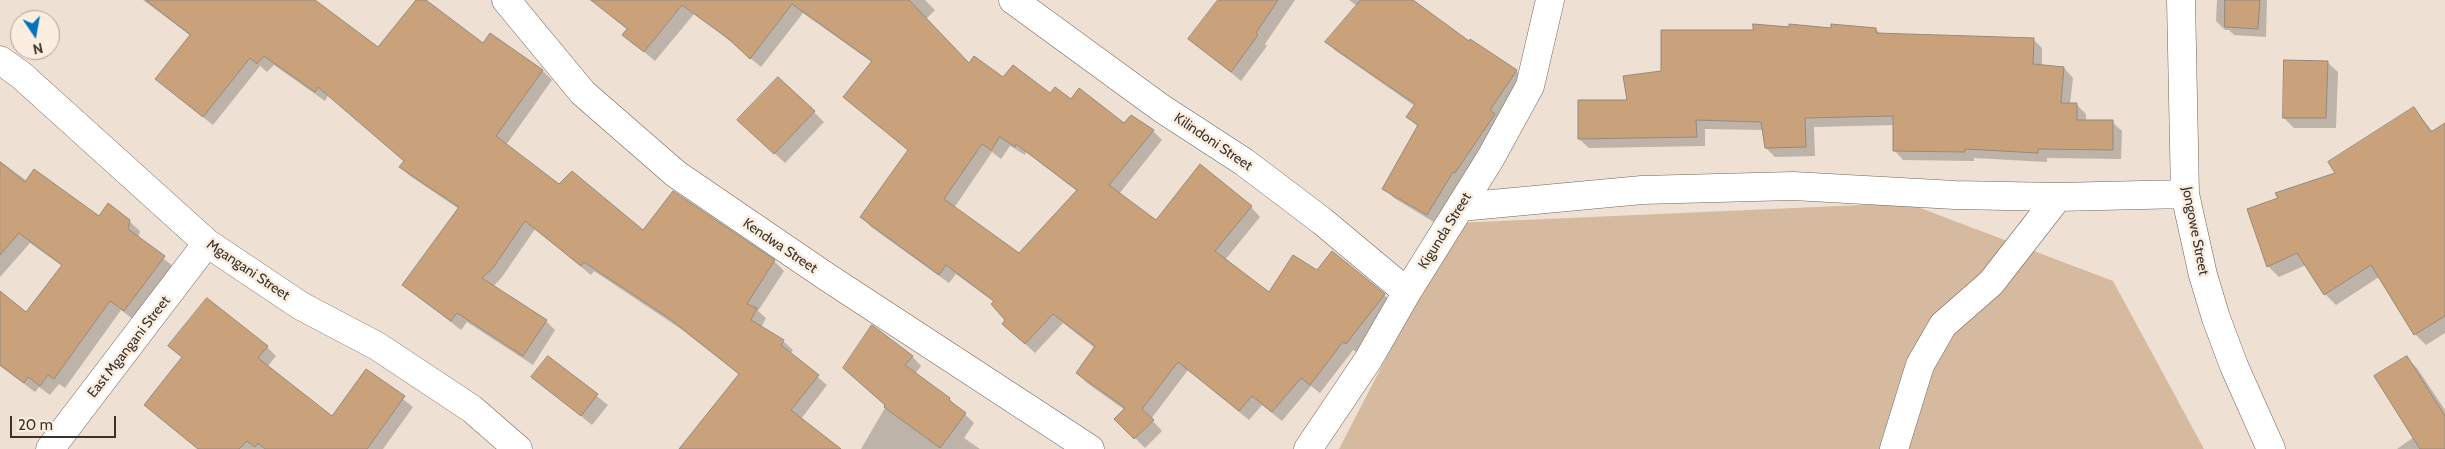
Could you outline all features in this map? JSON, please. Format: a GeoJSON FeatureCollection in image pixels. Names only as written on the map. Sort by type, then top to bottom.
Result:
{"type":"FeatureCollection","features":[{"type":"Feature","properties":{"kind":"street","name":"Kendwa Street"},"geometry":{"type":"LineString","coordinates":[[506,0],[583,93],[676,174],[827,277],[1090,449]]}},
{"type":"Feature","properties":{"kind":"street","name":"Kilindoni Street"},"geometry":{"type":"LineString","coordinates":[[1013,0],[1161,108],[1244,162],[1322,221],[1407,292]]}},
{"type":"Feature","properties":{"kind":"street","name":"Kigunda Street"},"geometry":{"type":"LineString","coordinates":[[1308,449],[1368,360],[1530,86],[1550,0]]}},
{"type":"Feature","properties":{"kind":"street","name":"Jongowe Street"},"geometry":{"type":"LineString","coordinates":[[2181,0],[2185,194],[2203,275],[2216,318],[2234,366],[2271,449]]}},
{"type":"Feature","properties":{"kind":"street","name":"Mgangani Street"},"geometry":{"type":"LineString","coordinates":[[0,60],[21,75],[208,244],[301,306],[377,346],[472,409],[518,449]]}},
{"type":"Feature","properties":{"kind":"street"},"geometry":{"type":"LineString","coordinates":[[1460,207],[1642,190],[1784,187],[1955,195],[2058,197],[2185,194]]}},
{"type":"Feature","properties":{"kind":"street"},"geometry":{"type":"LineString","coordinates":[[1894,449],[1920,365],[1944,325],[1991,283],[2058,197]]}},
{"type":"Feature","properties":{"kind":"street","name":"East Mgangani Street"},"geometry":{"type":"LineString","coordinates":[[50,449],[208,244]]}},
{"type":"Feature","properties":{"kind":"shaded area"},"geometry":{"type":"Polygon","coordinates":[[[1907,203],[2113,281],[2204,449],[1339,449],[1456,223],[1907,203]]]}},
{"type":"Feature","properties":{"kind":"building"},"geometry":{"type":"Polygon","coordinates":[[[146,0],[315,0],[378,47],[416,0],[426,0],[483,43],[490,33],[543,70],[496,136],[559,184],[572,171],[643,230],[673,191],[775,260],[747,304],[757,308],[751,320],[784,340],[781,345],[819,375],[791,410],[841,449],[679,449],[739,374],[670,319],[584,262],[581,266],[525,221],[493,268],[482,278],[547,320],[523,356],[457,313],[451,321],[402,285],[459,207],[399,167],[404,161],[318,87],[315,92],[264,56],[257,64],[250,58],[203,117],[155,79],[190,35],[146,0]]]}},
{"type":"Feature","properties":{"kind":"building"},"geometry":{"type":"Polygon","coordinates":[[[591,0],[909,0],[969,63],[974,56],[1003,77],[1013,65],[1050,93],[1055,87],[1071,99],[1079,88],[1124,123],[1131,115],[1154,130],[1109,185],[1156,220],[1200,164],[1252,206],[1215,251],[1269,292],[1293,255],[1317,270],[1332,251],[1385,294],[1346,344],[1343,342],[1310,385],[1301,378],[1272,412],[1252,396],[1239,411],[1178,362],[1142,409],[1154,420],[1134,439],[1114,419],[1125,408],[1076,373],[1095,346],[1053,314],[1025,344],[1002,324],[1005,320],[991,304],[994,301],[946,265],[939,275],[860,217],[908,150],[843,97],[872,61],[792,4],[750,59],[730,40],[682,5],[644,52],[622,35],[627,29],[591,0]],[[1000,137],[991,150],[982,144],[944,199],[1019,253],[1077,190],[1016,144],[1015,147],[1000,137]]]}},
{"type":"Feature","properties":{"kind":"building"},"geometry":{"type":"Polygon","coordinates":[[[1218,0],[1278,0],[1256,33],[1258,35],[1231,72],[1188,39],[1218,0]]]}},
{"type":"Feature","properties":{"kind":"building"},"geometry":{"type":"Polygon","coordinates":[[[1361,0],[1413,0],[1469,41],[1470,39],[1517,70],[1490,110],[1495,114],[1455,173],[1453,172],[1427,215],[1382,189],[1418,125],[1406,117],[1415,104],[1325,42],[1361,0]]]}},
{"type":"Feature","properties":{"kind":"building"},"geometry":{"type":"Polygon","coordinates":[[[2225,0],[2260,0],[2258,29],[2225,27],[2225,0]]]}},
{"type":"Feature","properties":{"kind":"building"},"geometry":{"type":"Polygon","coordinates":[[[1753,24],[1789,27],[1789,24],[1831,28],[1831,24],[1876,28],[1876,33],[2034,38],[2033,64],[2064,67],[2061,103],[2077,103],[2077,120],[2113,120],[2113,150],[2038,149],[2038,153],[1965,149],[1965,152],[1893,151],[1893,116],[1805,118],[1806,147],[1765,148],[1761,122],[1696,120],[1697,137],[1578,139],[1578,100],[1627,100],[1623,76],[1661,71],[1661,30],[1753,30],[1753,24]]]}},
{"type":"Feature","properties":{"kind":"building"},"geometry":{"type":"Polygon","coordinates":[[[2284,60],[2328,61],[2326,118],[2283,118],[2284,60]]]}},
{"type":"Feature","properties":{"kind":"building"},"geometry":{"type":"Polygon","coordinates":[[[778,77],[815,111],[774,154],[737,120],[778,77]]]}},
{"type":"Feature","properties":{"kind":"building"},"geometry":{"type":"Polygon","coordinates":[[[2414,107],[2431,132],[2445,123],[2445,316],[2414,335],[2371,265],[2324,295],[2297,253],[2267,267],[2247,209],[2278,198],[2275,193],[2335,173],[2328,162],[2414,107]]]}},
{"type":"Feature","properties":{"kind":"building"},"geometry":{"type":"Polygon","coordinates":[[[0,162],[25,182],[34,169],[99,216],[108,203],[130,220],[128,229],[165,256],[124,311],[110,301],[54,379],[48,375],[40,386],[28,377],[24,383],[0,365],[0,291],[26,312],[62,265],[19,233],[0,255],[0,162]]]}},
{"type":"Feature","properties":{"kind":"building"},"geometry":{"type":"Polygon","coordinates":[[[207,298],[268,346],[258,358],[332,416],[366,369],[405,396],[367,449],[265,449],[258,443],[255,447],[247,441],[239,449],[198,449],[144,405],[182,357],[168,346],[207,298]]]}},
{"type":"Feature","properties":{"kind":"building"},"geometry":{"type":"Polygon","coordinates":[[[872,325],[913,356],[905,365],[950,398],[949,400],[966,413],[940,448],[884,407],[885,405],[843,368],[872,325]]]}},
{"type":"Feature","properties":{"kind":"building"},"geometry":{"type":"Polygon","coordinates":[[[548,356],[598,394],[581,416],[531,377],[548,356]]]}},
{"type":"Feature","properties":{"kind":"building"},"geometry":{"type":"Polygon","coordinates":[[[2407,356],[2445,416],[2445,449],[2420,449],[2374,376],[2407,356]]]}}]}
